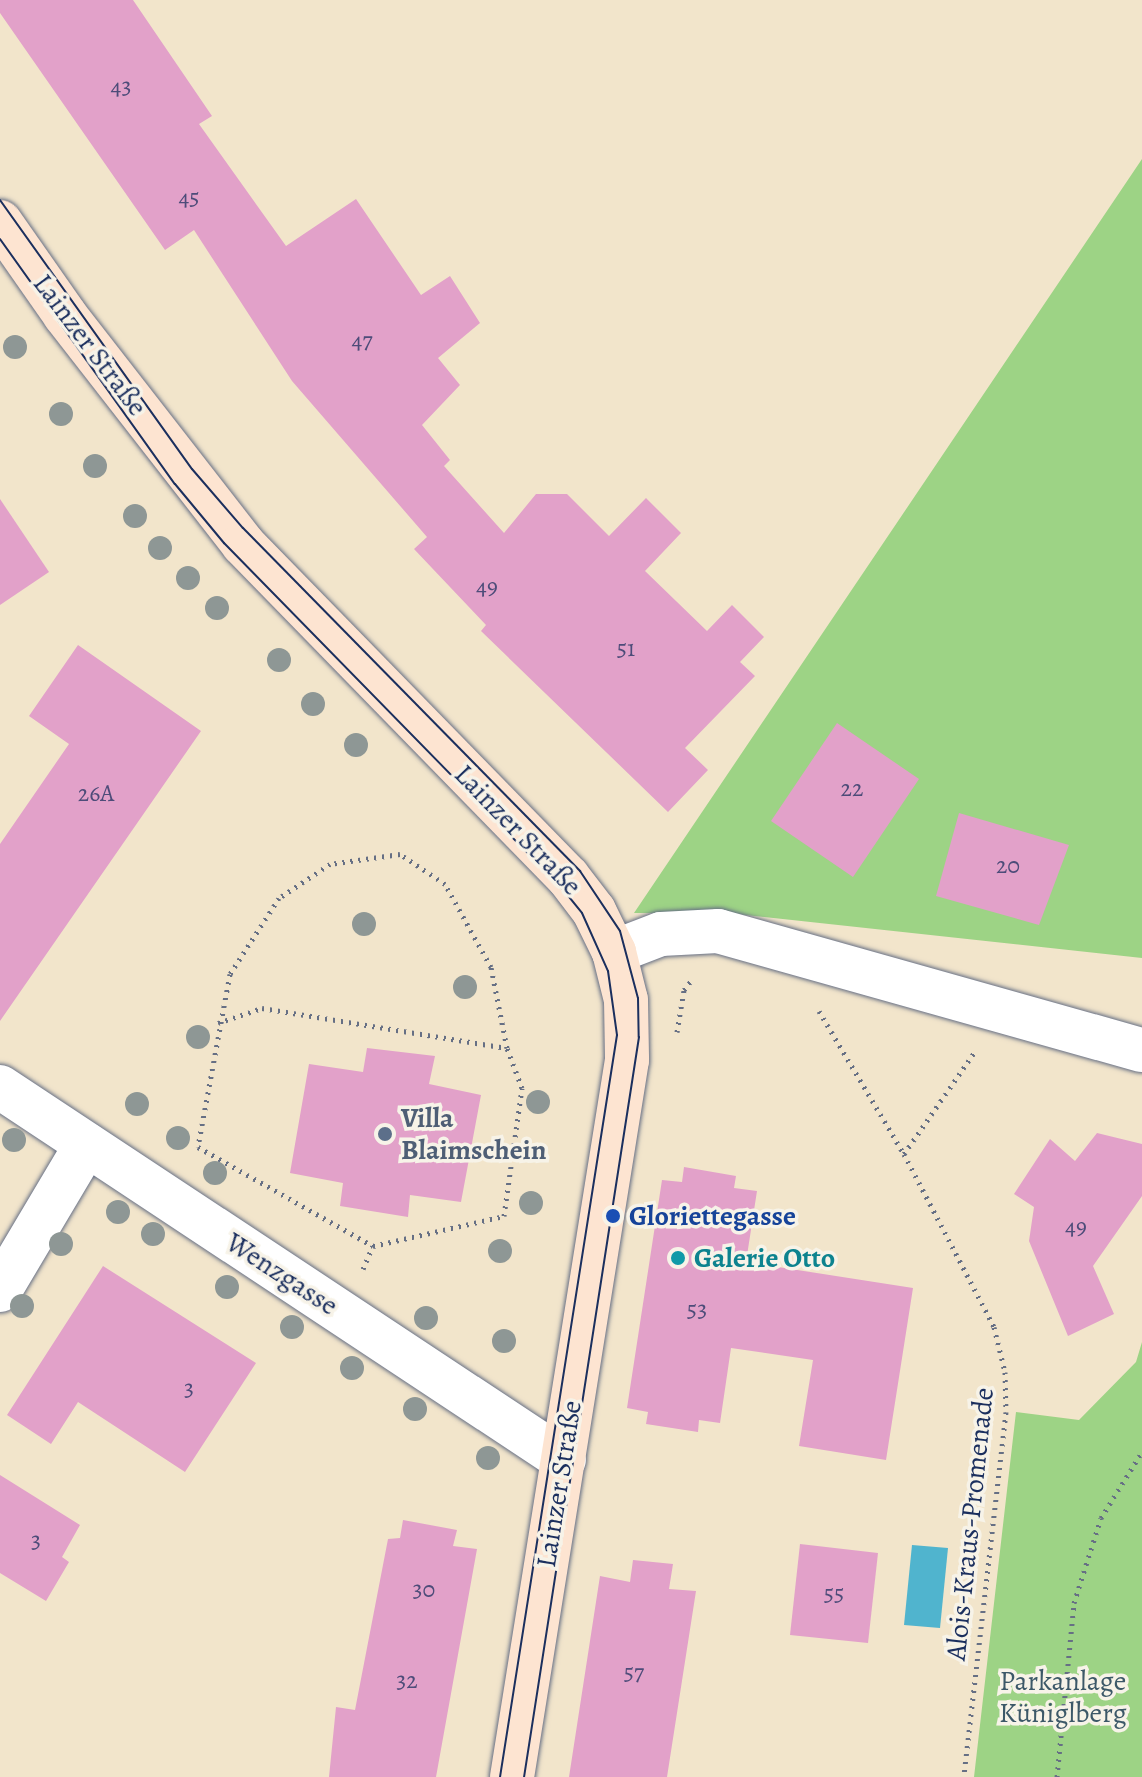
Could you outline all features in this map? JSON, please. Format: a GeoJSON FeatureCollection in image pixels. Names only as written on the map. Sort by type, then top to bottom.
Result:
{"type":"FeatureCollection","features":[{"type":"Feature","properties":{"kind":"main road","name":"Lainzer Straße"},"geometry":{"type":"LineString","coordinates":[[0,222],[65,315],[243,544],[568,877],[594,911],[614,952],[626,1000],[627,1060],[512,1777]]}},
{"type":"Feature","properties":{"kind":"street"},"geometry":{"type":"LineString","coordinates":[[614,952],[689,929],[783,947],[1142,1050]]}},
{"type":"Feature","properties":{"kind":"street","name":"Wenzgasse"},"geometry":{"type":"LineString","coordinates":[[0,1087],[564,1460]]}},
{"type":"Feature","properties":{"kind":"street"},"geometry":{"type":"LineString","coordinates":[[0,1290],[86,1145]]}},
{"type":"Feature","properties":{"kind":"path"},"geometry":{"type":"LineString","coordinates":[[400,854],[445,884],[491,967],[507,1048],[522,1088],[504,1216],[373,1246],[198,1147],[218,1023],[230,974],[279,898],[330,864],[400,854]]}},
{"type":"Feature","properties":{"kind":"path","name":"Alois-Kraus-Promenade"},"geometry":{"type":"LineString","coordinates":[[783,947],[904,1154],[994,1327],[1005,1372],[1006,1412],[964,1777]]}},
{"type":"Feature","properties":{"kind":"path"},"geometry":{"type":"LineString","coordinates":[[218,1023],[262,1008],[507,1048]]}},
{"type":"Feature","properties":{"kind":"path"},"geometry":{"type":"LineString","coordinates":[[904,1154],[1004,1010]]}},
{"type":"Feature","properties":{"kind":"path"},"geometry":{"type":"LineString","coordinates":[[344,1314],[373,1246]]}},
{"type":"Feature","properties":{"kind":"path"},"geometry":{"type":"LineString","coordinates":[[1057,1777],[1074,1603],[1101,1518],[1142,1452]]}},
{"type":"Feature","properties":{"kind":"green space"},"geometry":{"type":"Polygon","coordinates":[[[1142,159],[1142,958],[727,913],[634,913],[1142,159]]]}},
{"type":"Feature","properties":{"kind":"green space","name":"Parkanlage Küniglberg"},"geometry":{"type":"Polygon","coordinates":[[[1142,1342],[1142,1777],[974,1777],[1016,1412],[1079,1420],[1136,1362],[1142,1342]]]}},
{"type":"Feature","properties":{"kind":"water"},"geometry":{"type":"Polygon","coordinates":[[[912,1545],[948,1548],[940,1628],[904,1625],[912,1545]]]}},
{"type":"Feature","properties":{"kind":"building"},"geometry":{"type":"Polygon","coordinates":[[[0,0],[133,0],[212,116],[199,124],[286,246],[356,199],[421,295],[450,276],[480,323],[438,358],[460,385],[422,425],[450,460],[444,466],[504,533],[536,494],[567,494],[609,536],[646,498],[681,533],[645,571],[707,631],[732,605],[764,637],[740,662],[755,676],[685,748],[708,770],[668,812],[481,631],[486,625],[414,549],[427,537],[292,381],[194,230],[165,250],[0,13],[0,0]]]}},
{"type":"Feature","properties":{"kind":"building"},"geometry":{"type":"Polygon","coordinates":[[[0,499],[49,572],[0,605],[0,499]]]}},
{"type":"Feature","properties":{"kind":"building"},"geometry":{"type":"Polygon","coordinates":[[[78,645],[201,731],[0,1021],[0,844],[69,744],[29,716],[78,645]]]}},
{"type":"Feature","properties":{"kind":"building"},"geometry":{"type":"Polygon","coordinates":[[[837,723],[919,779],[853,877],[771,821],[837,723]]]}},
{"type":"Feature","properties":{"kind":"building"},"geometry":{"type":"Polygon","coordinates":[[[959,813],[1069,845],[1039,925],[936,896],[959,813]]]}},
{"type":"Feature","properties":{"kind":"building","name":"Villa Blaimschein"},"geometry":{"type":"Polygon","coordinates":[[[367,1048],[435,1056],[429,1084],[481,1095],[461,1202],[410,1195],[408,1217],[340,1206],[343,1183],[290,1173],[309,1064],[363,1072],[367,1048]]]}},
{"type":"Feature","properties":{"kind":"building"},"geometry":{"type":"Polygon","coordinates":[[[1097,1133],[1142,1144],[1142,1196],[1093,1266],[1114,1314],[1068,1336],[1029,1241],[1034,1207],[1014,1194],[1050,1139],[1075,1161],[1097,1133]]]}},
{"type":"Feature","properties":{"kind":"building"},"geometry":{"type":"Polygon","coordinates":[[[684,1167],[736,1176],[734,1188],[757,1191],[746,1262],[913,1288],[886,1460],[799,1446],[813,1360],[731,1348],[720,1423],[699,1420],[698,1432],[646,1424],[648,1412],[627,1408],[662,1180],[682,1182],[684,1167]]]}},
{"type":"Feature","properties":{"kind":"building"},"geometry":{"type":"Polygon","coordinates":[[[103,1266],[256,1363],[185,1472],[78,1402],[51,1444],[7,1415],[103,1266]]]}},
{"type":"Feature","properties":{"kind":"building"},"geometry":{"type":"Polygon","coordinates":[[[0,1475],[80,1525],[62,1557],[69,1562],[46,1601],[0,1573],[0,1475]]]}},
{"type":"Feature","properties":{"kind":"building"},"geometry":{"type":"Polygon","coordinates":[[[403,1520],[457,1530],[453,1546],[477,1549],[436,1777],[329,1777],[336,1707],[355,1710],[388,1539],[400,1538],[403,1520]]]}},
{"type":"Feature","properties":{"kind":"building"},"geometry":{"type":"Polygon","coordinates":[[[800,1544],[878,1553],[868,1643],[790,1635],[800,1544]]]}},
{"type":"Feature","properties":{"kind":"building"},"geometry":{"type":"Polygon","coordinates":[[[633,1560],[673,1564],[669,1589],[696,1591],[667,1777],[569,1777],[600,1576],[630,1582],[633,1560]]]}},
{"type":"Feature","properties":{"kind":"tram line"},"geometry":{"type":"LineString","coordinates":[[0,200],[192,469],[243,528],[580,871],[620,931],[638,998],[639,1037],[524,1777]]}},
{"type":"Feature","properties":{"kind":"tram line"},"geometry":{"type":"LineString","coordinates":[[0,239],[175,484],[224,543],[561,887],[582,913],[608,971],[617,1035],[500,1777]]}},
{"type":"Feature","properties":{"kind":"place","name":"Villa Blaimschein"},"geometry":{"type":"Point","coordinates":[385,1134]}},
{"type":"Feature","properties":{"kind":"place","name":"Gloriettegasse"},"geometry":{"type":"Point","coordinates":[613,1216]}},
{"type":"Feature","properties":{"kind":"place","name":"Galerie Otto"},"geometry":{"type":"Point","coordinates":[678,1258]}}]}
